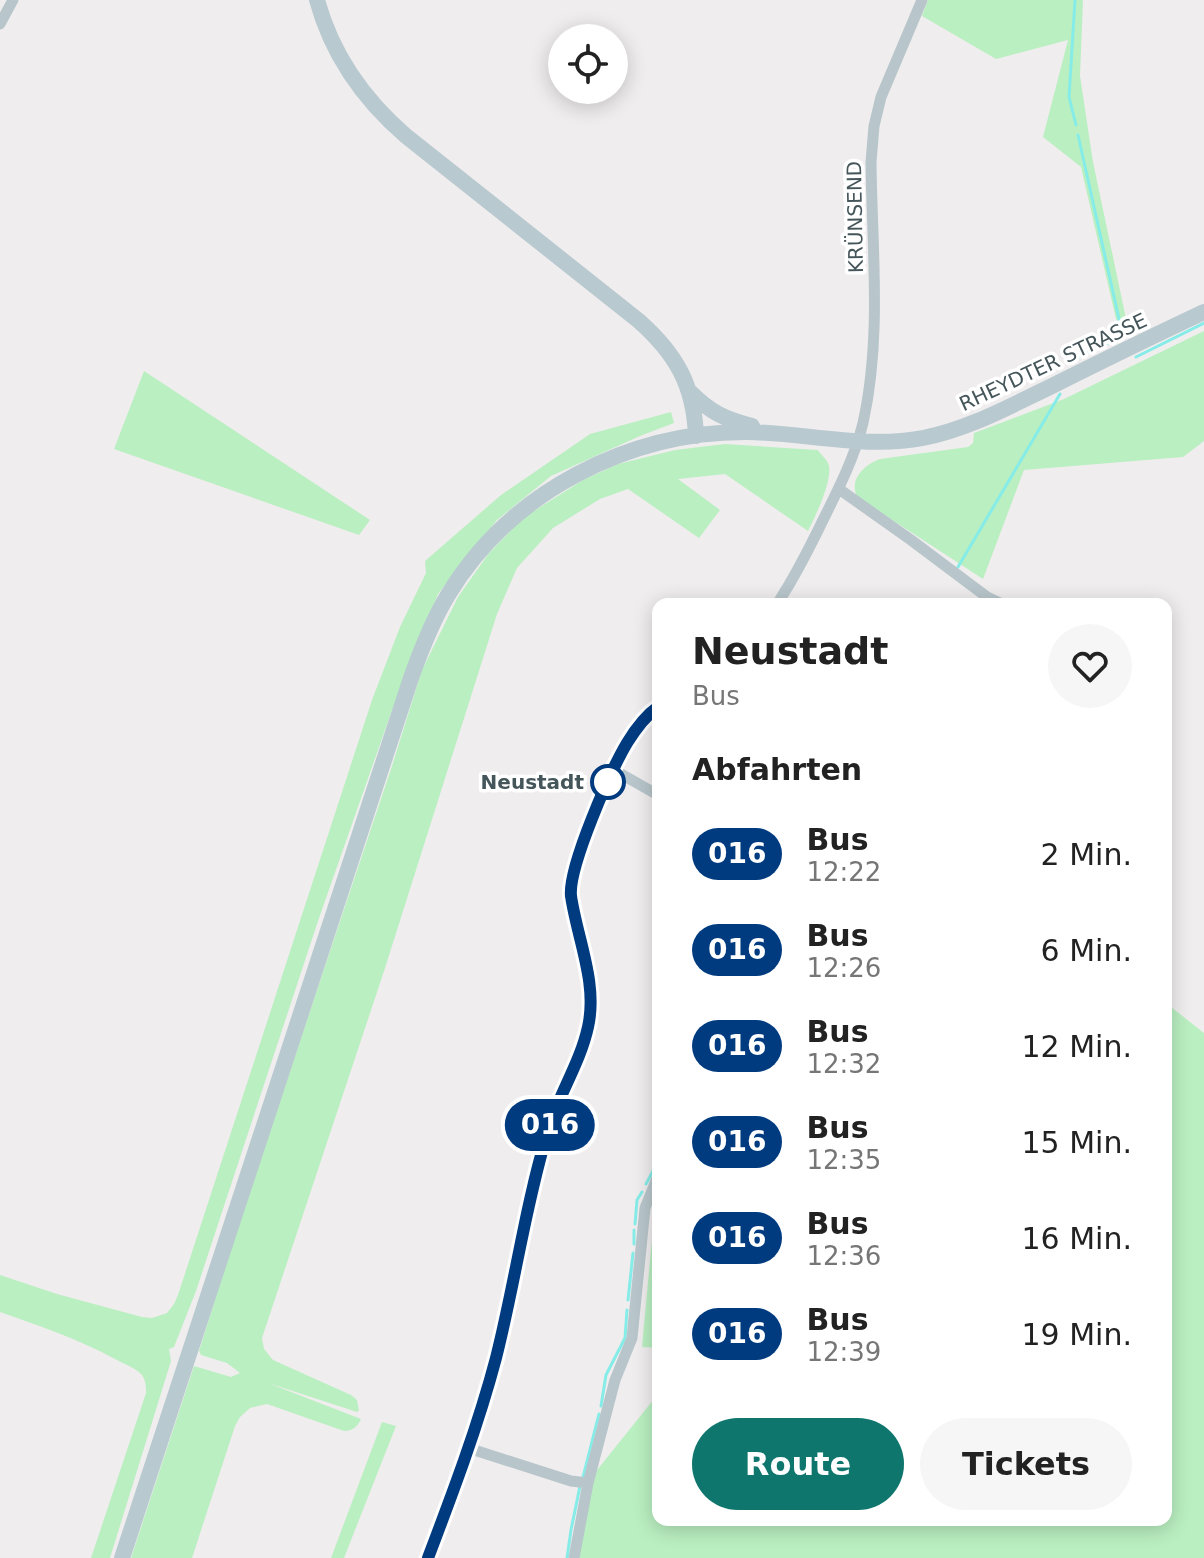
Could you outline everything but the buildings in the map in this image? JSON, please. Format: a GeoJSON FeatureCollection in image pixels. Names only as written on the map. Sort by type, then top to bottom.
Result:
{"type":"FeatureCollection","features":[{"type":"Feature","properties":{"kind":"main road"},"geometry":{"type":"LineString","coordinates":[[317,0],[343,64],[381,113],[653,334],[672,356],[690,392],[696,436]]}},
{"type":"Feature","properties":{"kind":"main road","name":"RHEYDTER STRASSE"},"geometry":{"type":"LineString","coordinates":[[780,434],[858,441],[913,439],[943,433],[968,425],[1204,312]]}},
{"type":"Feature","properties":{"kind":"main road"},"geometry":{"type":"LineString","coordinates":[[690,392],[721,417],[780,434]]}},
{"type":"Feature","properties":{"kind":"main road"},"geometry":{"type":"LineString","coordinates":[[122,1558],[411,678],[439,611],[458,580],[508,522],[564,481],[602,462],[641,448],[696,436],[780,434]]}},
{"type":"Feature","properties":{"kind":"street"},"geometry":{"type":"LineString","coordinates":[[0,24],[13,0]]}},
{"type":"Feature","properties":{"kind":"street","name":"KRÜNSEND"},"geometry":{"type":"LineString","coordinates":[[858,441],[875,334],[871,162],[874,126],[881,97],[922,0]]}},
{"type":"Feature","properties":{"kind":"street"},"geometry":{"type":"LineString","coordinates":[[780,598],[839,489],[858,441]]}},
{"type":"Feature","properties":{"kind":"street"},"geometry":{"type":"LineString","coordinates":[[839,489],[911,540],[982,598]]}},
{"type":"Feature","properties":{"kind":"street"},"geometry":{"type":"LineString","coordinates":[[428,1558],[468,1448],[496,1357],[547,1133],[588,1028],[590,989],[571,896],[571,882],[579,853],[614,770],[627,743],[652,713]]}},
{"type":"Feature","properties":{"kind":"street"},"geometry":{"type":"LineString","coordinates":[[614,770],[652,792]]}},
{"type":"Feature","properties":{"kind":"street"},"geometry":{"type":"LineString","coordinates":[[574,1558],[588,1483],[615,1380],[632,1338],[644,1214],[652,1191]]}},
{"type":"Feature","properties":{"kind":"street"},"geometry":{"type":"LineString","coordinates":[[468,1448],[571,1481],[588,1483]]}},
{"type":"Feature","properties":{"kind":"green space"},"geometry":{"type":"Polygon","coordinates":[[[928,0],[1083,0],[1080,76],[1093,162],[1129,333],[1121,336],[1116,319],[1081,167],[1043,137],[1068,40],[996,59],[922,16],[928,0]]]}},
{"type":"Feature","properties":{"kind":"green space"},"geometry":{"type":"Polygon","coordinates":[[[1204,331],[1204,441],[1183,457],[1024,470],[983,579],[857,497],[855,484],[860,474],[880,459],[968,447],[973,443],[974,433],[1064,399],[1204,331]]]}},
{"type":"Feature","properties":{"kind":"green space"},"geometry":{"type":"Polygon","coordinates":[[[144,371],[370,520],[359,535],[114,449],[144,371]]]}},
{"type":"Feature","properties":{"kind":"green space"},"geometry":{"type":"Polygon","coordinates":[[[671,412],[674,423],[551,476],[497,520],[438,594],[391,713],[318,921],[196,1291],[174,1347],[169,1349],[171,1361],[110,1558],[91,1558],[146,1386],[142,1375],[133,1368],[87,1345],[0,1312],[0,1275],[142,1317],[152,1318],[167,1313],[174,1304],[372,700],[400,627],[426,573],[425,561],[501,495],[590,434],[671,412]]]}},
{"type":"Feature","properties":{"kind":"green space"},"geometry":{"type":"Polygon","coordinates":[[[725,444],[818,450],[828,464],[829,473],[808,531],[725,474],[678,479],[720,510],[699,538],[628,489],[600,499],[553,528],[517,568],[497,614],[385,968],[262,1338],[264,1349],[273,1360],[351,1395],[357,1400],[359,1410],[357,1412],[268,1383],[361,1419],[360,1422],[353,1429],[344,1431],[267,1404],[250,1408],[235,1426],[192,1558],[131,1558],[194,1366],[231,1377],[240,1373],[227,1363],[201,1355],[199,1351],[422,670],[458,597],[489,553],[523,518],[583,480],[618,464],[675,450],[725,444]]]}},
{"type":"Feature","properties":{"kind":"green space"},"geometry":{"type":"Polygon","coordinates":[[[1172,1008],[1204,1033],[1204,1558],[577,1558],[593,1475],[652,1401],[652,1526],[1172,1526],[1172,1008]]]}},
{"type":"Feature","properties":{"kind":"green space"},"geometry":{"type":"Polygon","coordinates":[[[652,1239],[652,1348],[642,1347],[652,1239]]]}},
{"type":"Feature","properties":{"kind":"green space"},"geometry":{"type":"Polygon","coordinates":[[[382,1422],[396,1426],[344,1558],[331,1558],[382,1422]]]}},
{"type":"Feature","properties":{"kind":"waterway"},"geometry":{"type":"LineString","coordinates":[[1075,0],[1069,97],[1076,125]]}},
{"type":"Feature","properties":{"kind":"waterway"},"geometry":{"type":"LineString","coordinates":[[1078,135],[1121,328]]}},
{"type":"Feature","properties":{"kind":"waterway"},"geometry":{"type":"LineString","coordinates":[[1136,357],[1204,323]]}},
{"type":"Feature","properties":{"kind":"waterway"},"geometry":{"type":"LineString","coordinates":[[1073,360],[1122,336]]}},
{"type":"Feature","properties":{"kind":"waterway"},"geometry":{"type":"LineString","coordinates":[[958,567],[1060,394]]}},
{"type":"Feature","properties":{"kind":"waterway"},"geometry":{"type":"LineString","coordinates":[[646,1184],[652,1173]]}},
{"type":"Feature","properties":{"kind":"waterway"},"geometry":{"type":"LineString","coordinates":[[635,1224],[637,1200],[642,1192]]}},
{"type":"Feature","properties":{"kind":"waterway"},"geometry":{"type":"LineString","coordinates":[[634,1230],[634,1244]]}},
{"type":"Feature","properties":{"kind":"waterway"},"geometry":{"type":"LineString","coordinates":[[628,1300],[633,1253]]}},
{"type":"Feature","properties":{"kind":"waterway"},"geometry":{"type":"LineString","coordinates":[[601,1406],[606,1375],[625,1338],[627,1310]]}},
{"type":"Feature","properties":{"kind":"waterway"},"geometry":{"type":"LineString","coordinates":[[583,1477],[599,1414]]}},
{"type":"Feature","properties":{"kind":"waterway"},"geometry":{"type":"LineString","coordinates":[[567,1558],[580,1486]]}},
{"type":"Feature","properties":{"kind":"bus line","name":"016"},"geometry":{"type":"LineString","coordinates":[[428,1558],[489,1382],[547,1133],[588,1028],[590,989],[571,896],[571,882],[585,838],[620,756],[652,712]]}},
{"type":"Feature","properties":{"kind":"place","name":"Neustadt"},"geometry":{"type":"Point","coordinates":[608,782]}}]}
